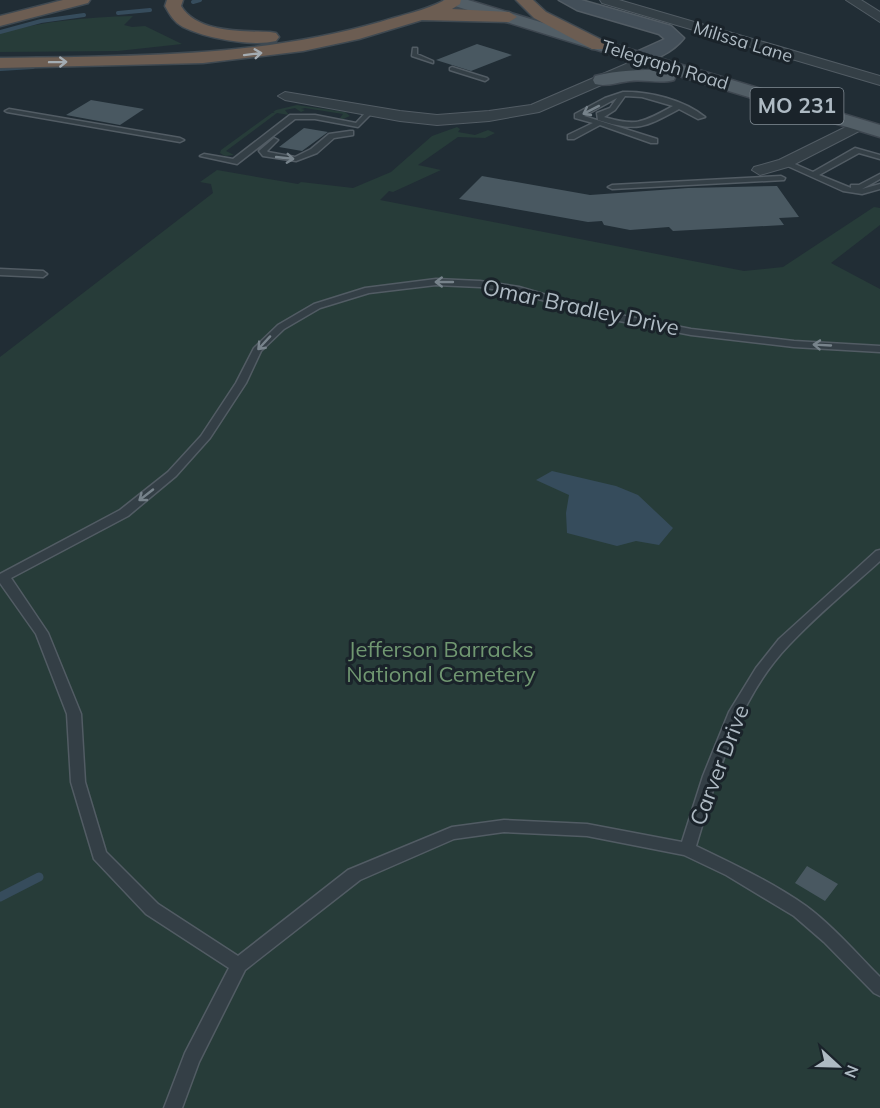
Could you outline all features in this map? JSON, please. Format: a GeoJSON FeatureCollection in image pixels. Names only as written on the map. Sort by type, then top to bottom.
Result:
{"type":"FeatureCollection","features":[{"type":"Feature","properties":{"kind":"highway"},"geometry":{"type":"LineString","coordinates":[[0,9],[38,0]]}},
{"type":"Feature","properties":{"kind":"highway"},"geometry":{"type":"LineString","coordinates":[[0,21],[82,0]]}},
{"type":"Feature","properties":{"kind":"highway"},"geometry":{"type":"LineString","coordinates":[[175,0],[173,6],[176,14],[193,25],[223,33],[265,37],[310,35],[341,29],[375,17],[386,7]]}},
{"type":"Feature","properties":{"kind":"highway"},"geometry":{"type":"LineString","coordinates":[[0,63],[135,62],[242,55],[341,39],[404,20],[452,0]]}},
{"type":"Feature","properties":{"kind":"highway"},"geometry":{"type":"LineString","coordinates":[[524,0],[540,15],[598,45]]}},
{"type":"Feature","properties":{"kind":"highway"},"geometry":{"type":"LineString","coordinates":[[404,20],[449,14],[509,17]]}},
{"type":"Feature","properties":{"kind":"main road","name":"Telegraph Road"},"geometry":{"type":"LineString","coordinates":[[452,0],[880,131]]}},
{"type":"Feature","properties":{"kind":"main road"},"geometry":{"type":"LineString","coordinates":[[565,34],[589,58],[595,76],[647,74],[715,80]]}},
{"type":"Feature","properties":{"kind":"street"},"geometry":{"type":"LineString","coordinates":[[285,96],[437,120],[534,110],[595,76],[631,67],[640,57],[669,45],[675,38],[665,30],[583,7],[567,0]]}},
{"type":"Feature","properties":{"kind":"street","name":"Milissa Lane"},"geometry":{"type":"LineString","coordinates":[[606,0],[880,81]]}},
{"type":"Feature","properties":{"kind":"street"},"geometry":{"type":"LineString","coordinates":[[852,0],[880,18]]}},
{"type":"Feature","properties":{"kind":"street"},"geometry":{"type":"LineString","coordinates":[[760,171],[783,170],[860,125]]}},
{"type":"Feature","properties":{"kind":"lane"},"geometry":{"type":"LineString","coordinates":[[415,49],[414,55],[431,62]]}},
{"type":"Feature","properties":{"kind":"lane"},"geometry":{"type":"LineString","coordinates":[[452,69],[485,79]]}},
{"type":"Feature","properties":{"kind":"lane"},"geometry":{"type":"LineString","coordinates":[[624,93],[614,109],[600,115],[601,118],[627,127],[639,127],[682,107]]}},
{"type":"Feature","properties":{"kind":"lane"},"geometry":{"type":"LineString","coordinates":[[654,141],[578,116],[624,93],[636,94],[682,107],[701,117]]}},
{"type":"Feature","properties":{"kind":"lane"},"geometry":{"type":"LineString","coordinates":[[634,135],[682,107]]}},
{"type":"Feature","properties":{"kind":"lane"},"geometry":{"type":"LineString","coordinates":[[9,111],[180,140]]}},
{"type":"Feature","properties":{"kind":"lane"},"geometry":{"type":"LineString","coordinates":[[204,156],[234,162],[293,117],[306,116],[358,124],[370,111]]}},
{"type":"Feature","properties":{"kind":"lane"},"geometry":{"type":"LineString","coordinates":[[306,116],[263,151],[272,156],[296,159],[314,152],[332,136],[350,133]]}},
{"type":"Feature","properties":{"kind":"lane"},"geometry":{"type":"LineString","coordinates":[[571,137],[599,123]]}},
{"type":"Feature","properties":{"kind":"lane"},"geometry":{"type":"LineString","coordinates":[[813,175],[858,150],[880,157]]}},
{"type":"Feature","properties":{"kind":"lane"},"geometry":{"type":"LineString","coordinates":[[612,187],[783,170],[813,175],[849,192],[872,191],[880,186]]}},
{"type":"Feature","properties":{"kind":"lane"},"geometry":{"type":"LineString","coordinates":[[822,179],[848,187],[861,187],[880,176]]}},
{"type":"Feature","properties":{"kind":"lane"},"geometry":{"type":"LineString","coordinates":[[0,272],[42,274]]}},
{"type":"Feature","properties":{"kind":"lane","name":"Omar Bradley Drive"},"geometry":{"type":"LineString","coordinates":[[2,579],[124,513],[172,474],[205,438],[241,383],[256,350],[281,327],[317,306],[368,290],[425,283],[480,284],[519,290],[604,315],[691,332],[794,344],[880,349]]}},
{"type":"Feature","properties":{"kind":"lane","name":"Carver Drive"},"geometry":{"type":"LineString","coordinates":[[687,849],[710,776],[736,712],[761,671],[784,642],[880,554]]}},
{"type":"Feature","properties":{"kind":"lane"},"geometry":{"type":"LineString","coordinates":[[2,579],[42,633],[74,714],[78,782],[99,855],[153,909],[240,965]]}},
{"type":"Feature","properties":{"kind":"lane"},"geometry":{"type":"LineString","coordinates":[[173,1108],[191,1059],[240,965],[354,875],[452,833],[504,826],[587,830],[687,849],[731,870],[800,912],[830,937],[880,988]]}},
{"type":"Feature","properties":{"kind":"green space"},"geometry":{"type":"Polygon","coordinates":[[[133,16],[124,25],[145,26],[182,44],[118,51],[0,52],[0,33],[66,20],[133,16]]]}},
{"type":"Feature","properties":{"kind":"green space"},"geometry":{"type":"Polygon","coordinates":[[[297,105],[345,112],[350,116],[343,119],[340,118],[343,114],[305,108],[301,109],[305,110],[301,112],[295,108],[285,110],[289,115],[277,113],[226,151],[234,155],[225,156],[220,153],[276,110],[297,105]]]}},
{"type":"Feature","properties":{"kind":"green space","name":"Jefferson Barracks National Cemetery"},"geometry":{"type":"Polygon","coordinates":[[[457,127],[460,129],[458,132],[475,135],[488,130],[495,133],[485,138],[458,137],[418,165],[441,170],[393,192],[389,191],[380,200],[744,271],[783,267],[874,207],[880,208],[880,225],[831,263],[880,289],[880,1108],[0,1108],[0,357],[213,193],[211,184],[200,182],[217,170],[298,184],[301,182],[353,188],[391,172],[432,136],[457,127]]]}},
{"type":"Feature","properties":{"kind":"water"},"geometry":{"type":"Polygon","coordinates":[[[552,471],[616,486],[638,495],[673,528],[659,545],[636,541],[617,546],[567,533],[566,513],[569,495],[536,480],[552,471]]]}},
{"type":"Feature","properties":{"kind":"building"},"geometry":{"type":"Polygon","coordinates":[[[477,44],[512,55],[471,71],[436,60],[477,44]]]}},
{"type":"Feature","properties":{"kind":"building"},"geometry":{"type":"Polygon","coordinates":[[[91,100],[144,109],[120,125],[66,115],[91,100]]]}},
{"type":"Feature","properties":{"kind":"building"},"geometry":{"type":"Polygon","coordinates":[[[304,128],[328,132],[302,151],[279,147],[304,128]]]}},
{"type":"Feature","properties":{"kind":"building"},"geometry":{"type":"Polygon","coordinates":[[[482,176],[590,195],[688,188],[777,186],[799,217],[779,218],[784,225],[673,231],[669,227],[630,230],[604,225],[602,221],[588,222],[459,199],[482,176]]]}},
{"type":"Feature","properties":{"kind":"building"},"geometry":{"type":"Polygon","coordinates":[[[807,866],[838,884],[825,901],[795,883],[807,866]]]}},
{"type":"Feature","properties":{"kind":"waterway"},"geometry":{"type":"LineString","coordinates":[[193,2],[200,0]]}},
{"type":"Feature","properties":{"kind":"waterway"},"geometry":{"type":"LineString","coordinates":[[118,13],[150,10]]}},
{"type":"Feature","properties":{"kind":"waterway"},"geometry":{"type":"LineString","coordinates":[[0,32],[41,21],[84,15]]}},
{"type":"Feature","properties":{"kind":"waterway"},"geometry":{"type":"LineString","coordinates":[[0,69],[33,67]]}},
{"type":"Feature","properties":{"kind":"waterway"},"geometry":{"type":"LineString","coordinates":[[0,897],[39,877]]}}]}
